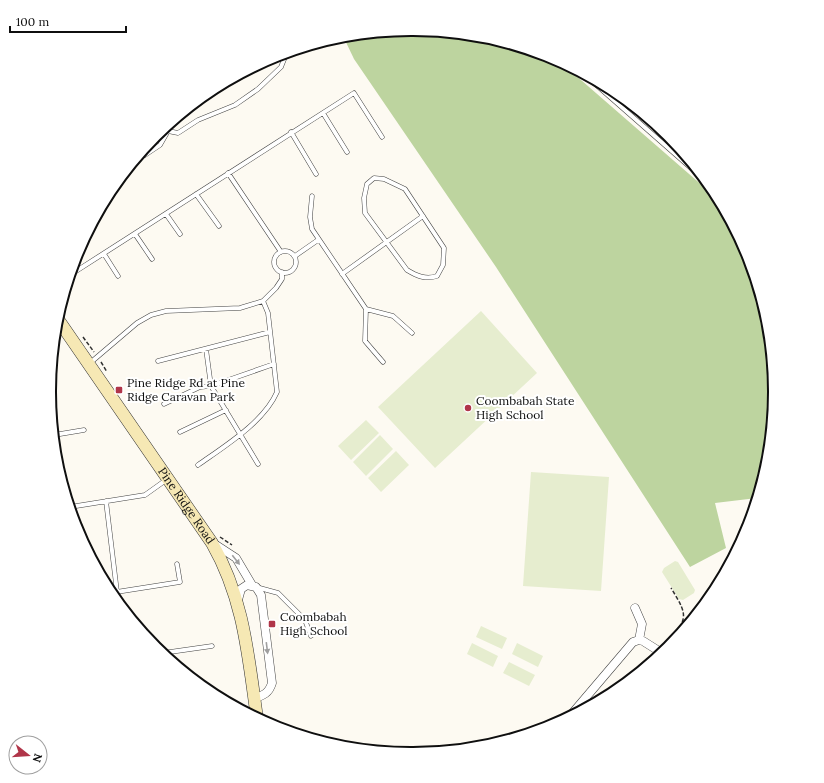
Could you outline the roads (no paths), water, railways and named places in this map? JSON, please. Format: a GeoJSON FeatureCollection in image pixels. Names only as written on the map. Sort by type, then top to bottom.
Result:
{"type":"FeatureCollection","features":[{"type":"Feature","properties":{"kind":"street","name":"Pine Ridge Road"},"geometry":{"type":"LineString","coordinates":[[62,326],[212,543],[224,565],[238,600],[256,710]]}},
{"type":"Feature","properties":{"kind":"street"},"geometry":{"type":"LineString","coordinates":[[212,543],[236,558],[261,594],[272,683],[268,692],[254,698]]}},
{"type":"Feature","properties":{"kind":"street"},"geometry":{"type":"LineString","coordinates":[[238,600],[241,589],[254,586]]}},
{"type":"Feature","properties":{"kind":"street"},"geometry":{"type":"LineString","coordinates":[[635,608],[642,624],[638,640]]}},
{"type":"Feature","properties":{"kind":"street"},"geometry":{"type":"LineString","coordinates":[[580,704],[633,642],[638,640],[643,641],[657,649]]}},
{"type":"Feature","properties":{"kind":"lane"},"geometry":{"type":"LineString","coordinates":[[171,131],[178,133],[198,120],[235,105],[258,89],[281,67],[284,60]]}},
{"type":"Feature","properties":{"kind":"lane"},"geometry":{"type":"LineString","coordinates":[[78,270],[354,93],[382,137]]}},
{"type":"Feature","properties":{"kind":"lane"},"geometry":{"type":"LineString","coordinates":[[606,94],[683,161]]}},
{"type":"Feature","properties":{"kind":"lane"},"geometry":{"type":"LineString","coordinates":[[323,113],[347,152]]}},
{"type":"Feature","properties":{"kind":"lane"},"geometry":{"type":"LineString","coordinates":[[291,132],[316,174]]}},
{"type":"Feature","properties":{"kind":"lane"},"geometry":{"type":"LineString","coordinates":[[149,153],[160,145],[162,139]]}},
{"type":"Feature","properties":{"kind":"lane"},"geometry":{"type":"LineString","coordinates":[[228,173],[280,252]]}},
{"type":"Feature","properties":{"kind":"lane"},"geometry":{"type":"LineString","coordinates":[[374,178],[384,179],[405,189],[444,248],[443,264],[437,276],[429,279],[416,276],[407,270],[386,242],[365,213],[364,198],[367,184],[374,178]]}},
{"type":"Feature","properties":{"kind":"lane"},"geometry":{"type":"LineString","coordinates":[[196,194],[219,226]]}},
{"type":"Feature","properties":{"kind":"lane"},"geometry":{"type":"LineString","coordinates":[[312,196],[310,217],[312,229],[366,309],[365,341],[383,362]]}},
{"type":"Feature","properties":{"kind":"lane"},"geometry":{"type":"LineString","coordinates":[[166,214],[180,234]]}},
{"type":"Feature","properties":{"kind":"lane"},"geometry":{"type":"LineString","coordinates":[[342,274],[423,216]]}},
{"type":"Feature","properties":{"kind":"lane"},"geometry":{"type":"LineString","coordinates":[[135,234],[152,259]]}},
{"type":"Feature","properties":{"kind":"lane"},"geometry":{"type":"LineString","coordinates":[[295,256],[318,240]]}},
{"type":"Feature","properties":{"kind":"lane"},"geometry":{"type":"LineString","coordinates":[[89,364],[137,323],[151,315],[166,311],[240,308],[263,301],[276,288],[282,279],[282,272],[275,264],[276,257],[280,252],[288,251],[295,256],[296,263],[293,270],[282,272]]}},
{"type":"Feature","properties":{"kind":"lane"},"geometry":{"type":"LineString","coordinates":[[104,254],[118,276]]}},
{"type":"Feature","properties":{"kind":"lane"},"geometry":{"type":"LineString","coordinates":[[198,465],[240,435],[273,402],[277,392],[268,313],[263,301]]}},
{"type":"Feature","properties":{"kind":"lane"},"geometry":{"type":"LineString","coordinates":[[366,309],[393,316],[412,333]]}},
{"type":"Feature","properties":{"kind":"lane"},"geometry":{"type":"LineString","coordinates":[[158,361],[270,332]]}},
{"type":"Feature","properties":{"kind":"lane"},"geometry":{"type":"LineString","coordinates":[[206,349],[211,386],[258,464]]}},
{"type":"Feature","properties":{"kind":"lane"},"geometry":{"type":"LineString","coordinates":[[164,404],[200,386],[211,386],[274,364]]}},
{"type":"Feature","properties":{"kind":"lane"},"geometry":{"type":"LineString","coordinates":[[180,432],[226,410]]}},
{"type":"Feature","properties":{"kind":"lane"},"geometry":{"type":"LineString","coordinates":[[59,434],[84,430]]}},
{"type":"Feature","properties":{"kind":"lane"},"geometry":{"type":"LineString","coordinates":[[75,506],[144,495],[168,479]]}},
{"type":"Feature","properties":{"kind":"lane"},"geometry":{"type":"LineString","coordinates":[[106,501],[117,590]]}},
{"type":"Feature","properties":{"kind":"lane"},"geometry":{"type":"LineString","coordinates":[[118,592],[180,582],[177,564]]}},
{"type":"Feature","properties":{"kind":"lane"},"geometry":{"type":"LineString","coordinates":[[254,586],[278,593],[305,620],[311,636]]}},
{"type":"Feature","properties":{"kind":"lane"},"geometry":{"type":"LineString","coordinates":[[170,652],[212,646]]}},
{"type":"Feature","properties":{"kind":"place","name":"Pine Ridge Rd at Pine Ridge Caravan Park"},"geometry":{"type":"Point","coordinates":[119,390]}},
{"type":"Feature","properties":{"kind":"place","name":"Coombabah State High School"},"geometry":{"type":"Point","coordinates":[468,408]}},
{"type":"Feature","properties":{"kind":"place","name":"Coombabah High School"},"geometry":{"type":"Point","coordinates":[272,624]}}]}
